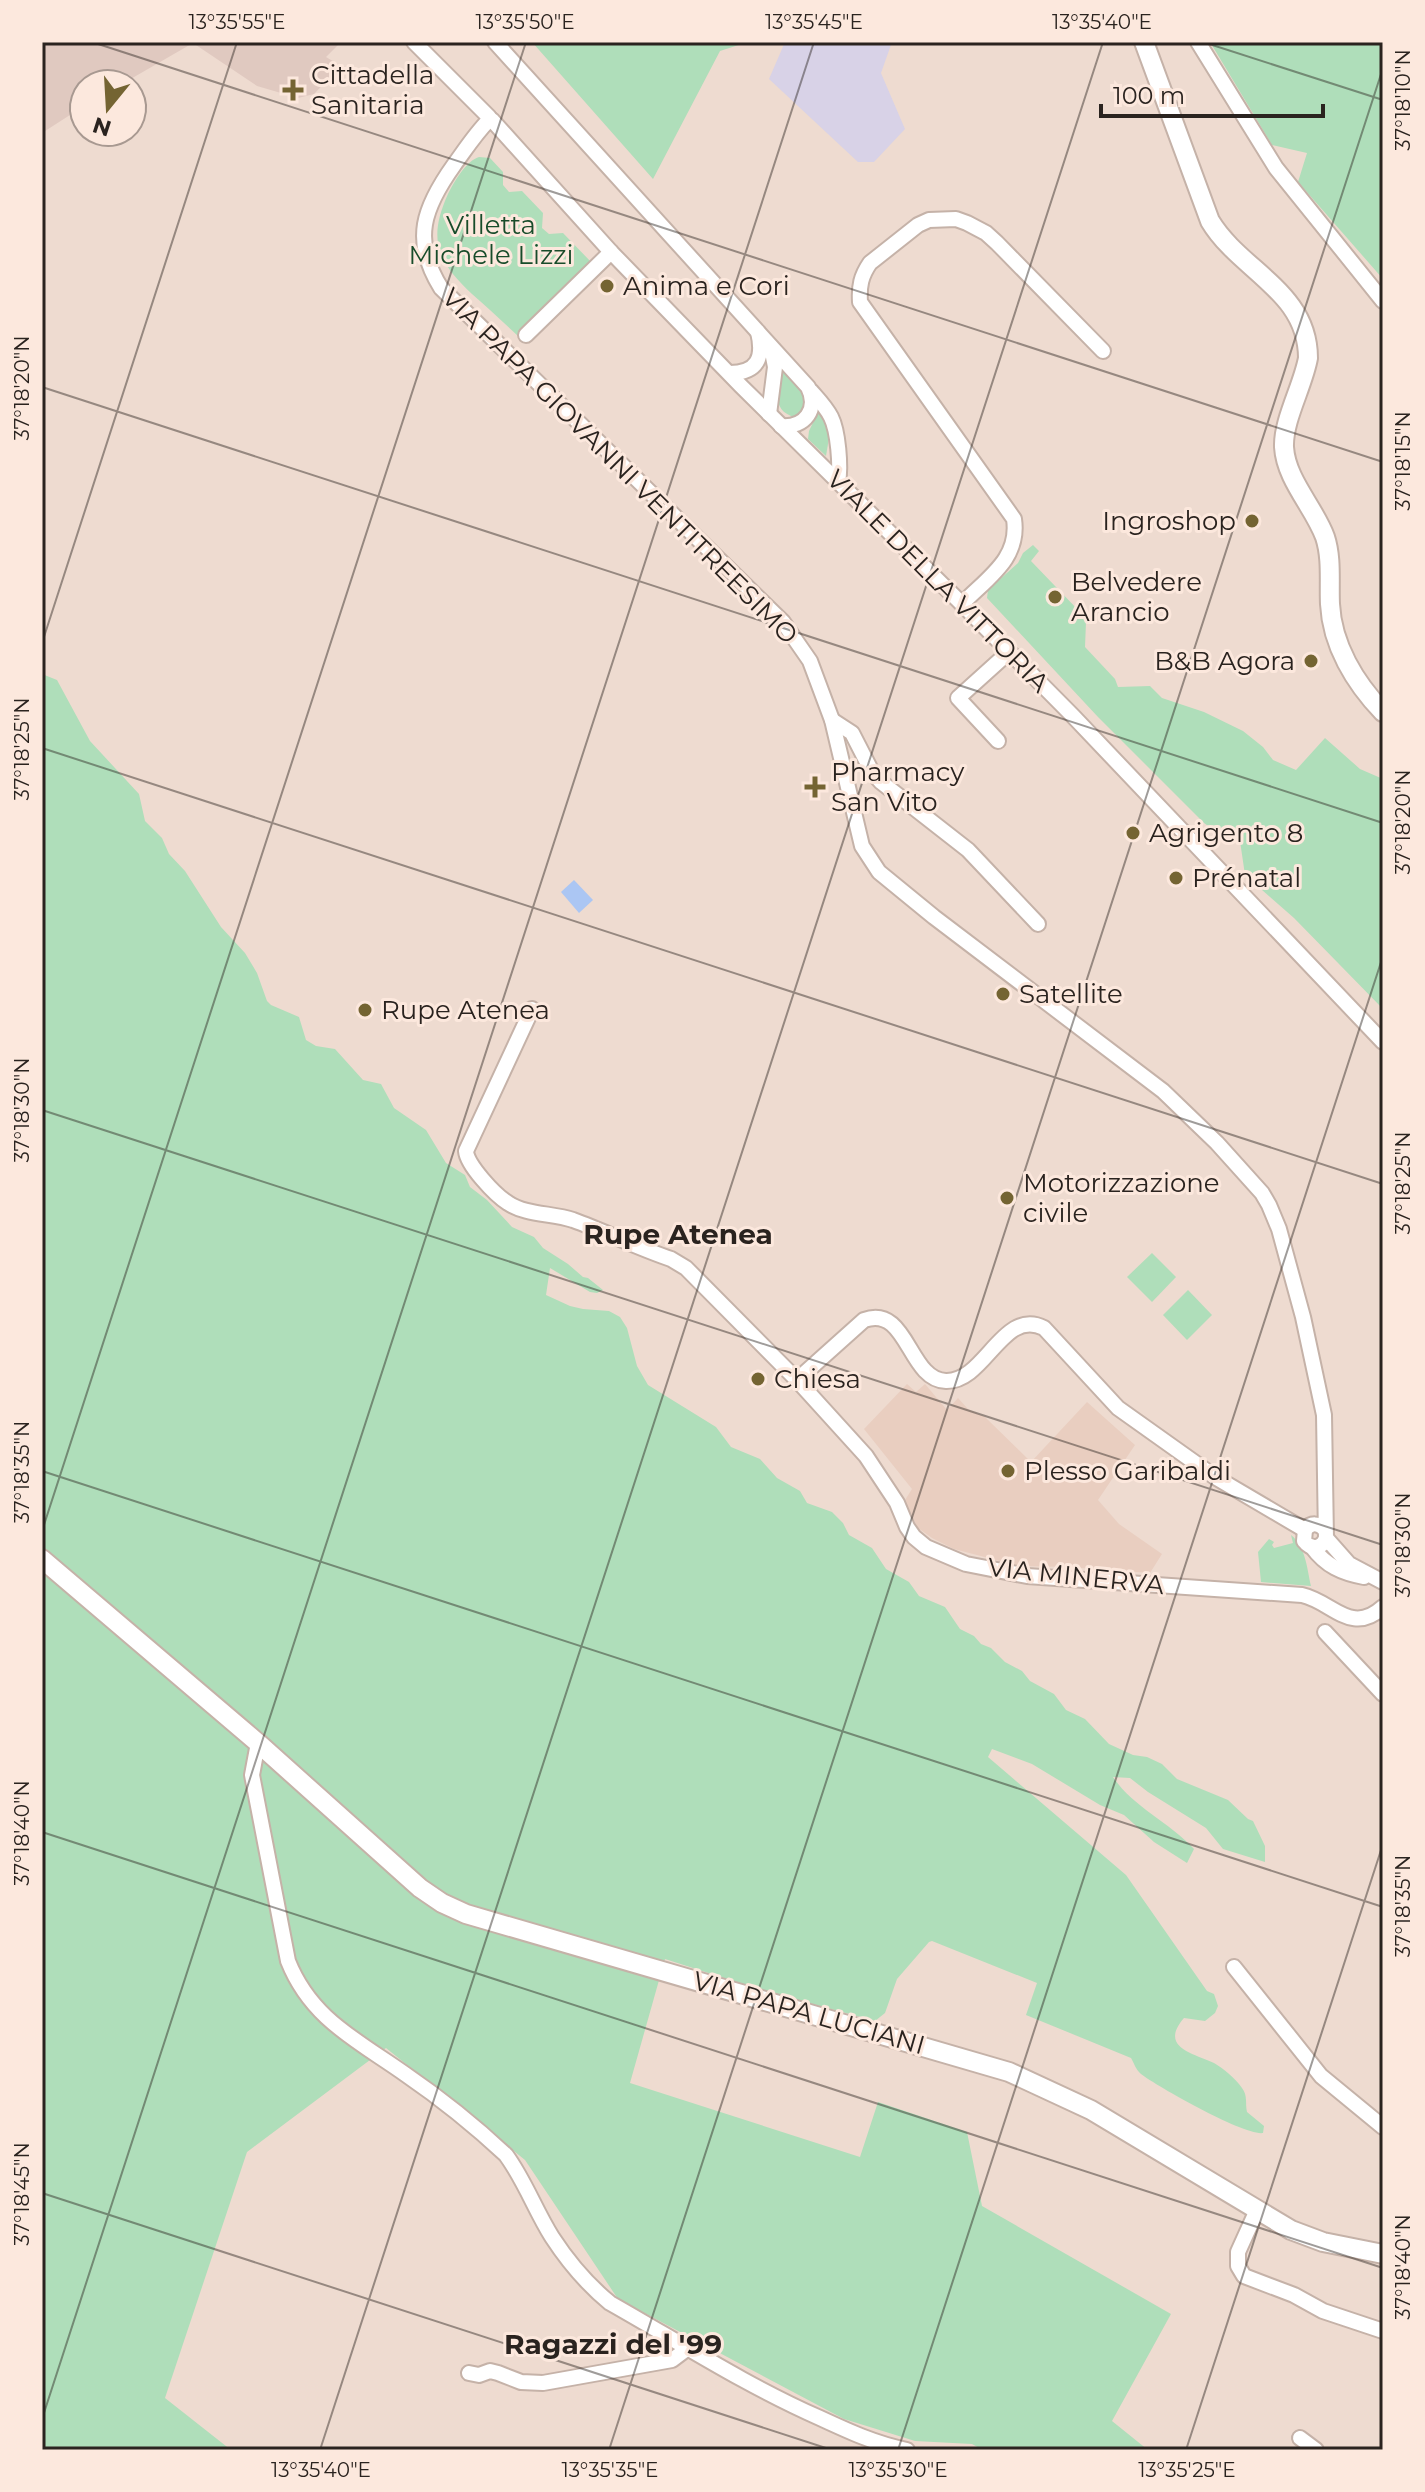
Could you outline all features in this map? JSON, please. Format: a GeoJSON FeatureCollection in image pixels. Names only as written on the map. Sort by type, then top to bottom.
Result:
{"type":"FeatureCollection","features":[{"type":"Feature","properties":{"kind":"street","name":"VIALE DELLA VITTORIA"},"geometry":{"type":"LineString","coordinates":[[414,42],[490,119],[611,252],[1009,652],[1383,1042]]}},
{"type":"Feature","properties":{"kind":"street"},"geometry":{"type":"LineString","coordinates":[[495,42],[825,408],[834,422],[839,454],[838,482]]}},
{"type":"Feature","properties":{"kind":"street"},"geometry":{"type":"LineString","coordinates":[[1144,42],[1210,221],[1223,239],[1283,296],[1301,321],[1308,358],[1285,435],[1284,449],[1293,477],[1327,543],[1330,609],[1337,639],[1359,684],[1383,712]]}},
{"type":"Feature","properties":{"kind":"street"},"geometry":{"type":"LineString","coordinates":[[1198,42],[1276,168],[1383,301]]}},
{"type":"Feature","properties":{"kind":"street","name":"VIA PAPA GIOVANNI VENTITREESIMO"},"geometry":{"type":"LineString","coordinates":[[490,119],[475,134],[429,206],[424,245],[434,277],[447,294],[783,622],[810,661],[832,720],[862,846],[879,872],[1163,1091],[1217,1143],[1262,1193],[1279,1229],[1303,1317],[1324,1415],[1326,1534]]}},
{"type":"Feature","properties":{"kind":"street"},"geometry":{"type":"LineString","coordinates":[[962,604],[1008,558],[1014,542],[1014,519],[860,302],[860,283],[864,271],[918,225],[929,220],[956,219],[986,233],[1103,351]]}},
{"type":"Feature","properties":{"kind":"street"},"geometry":{"type":"LineString","coordinates":[[526,335],[611,252]]}},
{"type":"Feature","properties":{"kind":"street"},"geometry":{"type":"LineString","coordinates":[[730,373],[743,373],[757,363],[761,349],[757,332]]}},
{"type":"Feature","properties":{"kind":"street"},"geometry":{"type":"LineString","coordinates":[[769,414],[775,367],[770,346]]}},
{"type":"Feature","properties":{"kind":"street"},"geometry":{"type":"LineString","coordinates":[[781,426],[798,424],[808,417],[812,405],[808,387]]}},
{"type":"Feature","properties":{"kind":"street"},"geometry":{"type":"LineString","coordinates":[[998,741],[958,698],[1009,652]]}},
{"type":"Feature","properties":{"kind":"street"},"geometry":{"type":"LineString","coordinates":[[832,720],[852,733],[872,772],[881,782],[968,850],[1038,924]]}},
{"type":"Feature","properties":{"kind":"street","name":"VIA MINERVA"},"geometry":{"type":"LineString","coordinates":[[532,1009],[466,1151],[473,1168],[500,1197],[516,1208],[573,1220],[671,1259],[686,1268],[797,1380],[866,1456],[885,1482],[914,1537],[941,1555],[996,1572],[1302,1595],[1353,1619],[1366,1617],[1383,1607]]}},
{"type":"Feature","properties":{"kind":"street"},"geometry":{"type":"LineString","coordinates":[[797,1380],[870,1317],[890,1322],[925,1372],[946,1381],[965,1375],[1014,1328],[1026,1323],[1038,1325],[1118,1408],[1215,1477],[1306,1528],[1319,1525],[1349,1564],[1378,1580]]}},
{"type":"Feature","properties":{"kind":"street"},"geometry":{"type":"LineString","coordinates":[[1324,1494],[1314,1508],[1304,1541],[1325,1562],[1342,1573],[1378,1580]]}},
{"type":"Feature","properties":{"kind":"street"},"geometry":{"type":"LineString","coordinates":[[1312,1547],[1319,1547],[1326,1534]]}},
{"type":"Feature","properties":{"kind":"street","name":"VIA PAPA LUCIANI"},"geometry":{"type":"LineString","coordinates":[[42,1559],[258,1743],[420,1888],[453,1909],[1009,2072],[1091,2110],[1291,2230],[1323,2242],[1383,2254]]}},
{"type":"Feature","properties":{"kind":"street"},"geometry":{"type":"LineString","coordinates":[[1325,1632],[1383,1694]]}},
{"type":"Feature","properties":{"kind":"street"},"geometry":{"type":"LineString","coordinates":[[258,1743],[252,1775],[288,1961],[307,1999],[333,2024],[409,2076],[506,2155],[553,2238],[610,2303],[795,2407],[854,2434],[907,2450]]}},
{"type":"Feature","properties":{"kind":"street"},"geometry":{"type":"LineString","coordinates":[[1234,1967],[1321,2076],[1383,2127]]}},
{"type":"Feature","properties":{"kind":"street"},"geometry":{"type":"LineString","coordinates":[[1257,2210],[1238,2252],[1238,2266],[1244,2276],[1294,2295],[1323,2311],[1383,2331]]}},
{"type":"Feature","properties":{"kind":"street"},"geometry":{"type":"LineString","coordinates":[[469,2373],[479,2375],[490,2371],[521,2382],[543,2383],[672,2360],[688,2348]]}},
{"type":"Feature","properties":{"kind":"street"},"geometry":{"type":"LineString","coordinates":[[1300,2438],[1316,2450]]}},
{"type":"Feature","properties":{"kind":"shaded area","name":"Cittadella Sanitaria"},"geometry":{"type":"Polygon","coordinates":[[[42,42],[341,42],[326,57],[341,66],[314,94],[298,98],[257,86],[193,43],[148,69],[68,68],[68,116],[42,133],[42,42]]]}},
{"type":"Feature","properties":{"kind":"shaded area"},"geometry":{"type":"Polygon","coordinates":[[[785,42],[892,42],[881,73],[905,129],[874,162],[858,162],[769,79],[785,42]]]}},
{"type":"Feature","properties":{"kind":"shaded area","name":"Plesso Garibaldi"},"geometry":{"type":"Polygon","coordinates":[[[907,1384],[916,1392],[925,1384],[947,1410],[958,1398],[968,1409],[985,1417],[1031,1462],[1087,1402],[1135,1445],[1098,1500],[1119,1524],[1162,1554],[1150,1573],[1019,1566],[954,1549],[918,1528],[905,1500],[912,1489],[864,1429],[907,1384]]]}},
{"type":"Feature","properties":{"kind":"green space"},"geometry":{"type":"Polygon","coordinates":[[[532,42],[748,42],[720,51],[653,179],[532,42]]]}},
{"type":"Feature","properties":{"kind":"green space"},"geometry":{"type":"Polygon","coordinates":[[[1210,42],[1383,42],[1383,279],[1298,182],[1307,153],[1272,145],[1210,42]]]}},
{"type":"Feature","properties":{"kind":"green space","name":"Villetta Michele Lizzi"},"geometry":{"type":"Polygon","coordinates":[[[479,157],[490,158],[503,172],[503,185],[509,192],[522,191],[543,213],[542,228],[549,234],[563,233],[592,263],[519,337],[460,282],[439,249],[438,225],[448,194],[465,167],[479,157]]]}},
{"type":"Feature","properties":{"kind":"green space"},"geometry":{"type":"Polygon","coordinates":[[[781,365],[798,384],[804,397],[802,410],[795,417],[787,414],[779,403],[781,365]]]}},
{"type":"Feature","properties":{"kind":"green space"},"geometry":{"type":"Polygon","coordinates":[[[820,408],[830,432],[826,456],[808,439],[820,408]]]}},
{"type":"Feature","properties":{"kind":"green space"},"geometry":{"type":"Polygon","coordinates":[[[1033,545],[1039,551],[1031,561],[1080,612],[1086,622],[1085,647],[1115,679],[1118,687],[1150,686],[1162,698],[1204,712],[1243,731],[1273,760],[1296,770],[1325,738],[1360,769],[1383,779],[1383,1009],[1294,918],[1245,875],[1240,841],[1221,835],[1204,823],[1098,717],[987,598],[988,590],[1033,545]]]}},
{"type":"Feature","properties":{"kind":"green space"},"geometry":{"type":"Polygon","coordinates":[[[42,674],[57,680],[90,741],[139,794],[145,821],[162,838],[169,854],[185,871],[221,927],[245,953],[257,973],[267,1001],[299,1017],[306,1040],[316,1046],[335,1049],[363,1080],[381,1084],[394,1108],[426,1130],[446,1163],[465,1175],[470,1187],[512,1227],[534,1237],[543,1248],[603,1290],[590,1292],[550,1268],[546,1295],[570,1306],[609,1311],[620,1317],[627,1328],[637,1366],[648,1385],[716,1427],[731,1447],[760,1459],[777,1478],[800,1491],[807,1503],[832,1512],[849,1535],[872,1548],[886,1569],[909,1582],[919,1596],[945,1607],[960,1629],[1022,1671],[1030,1681],[1054,1694],[1066,1710],[1085,1719],[1109,1744],[1162,1764],[1177,1779],[1228,1800],[1253,1821],[1265,1846],[1265,1862],[1223,1849],[1206,1828],[1130,1778],[1113,1777],[1141,1806],[1194,1849],[1187,1863],[1154,1842],[1124,1815],[1100,1805],[1032,1764],[992,1749],[988,1757],[1126,1875],[1207,1991],[1214,1994],[1218,2006],[1215,2013],[1205,2021],[1184,2018],[1177,2028],[1177,2043],[1189,2053],[1218,2065],[1236,2081],[1245,2094],[1247,2112],[1264,2126],[1263,2133],[1239,2127],[1182,2099],[1141,2074],[1131,2058],[1026,2015],[1037,1983],[932,1941],[897,1979],[885,2013],[875,2021],[665,1959],[630,2083],[860,2157],[878,2102],[967,2132],[982,2206],[1171,2314],[1112,2421],[1148,2450],[983,2450],[972,2444],[915,2441],[844,2419],[618,2299],[525,2160],[386,2048],[247,2152],[165,2398],[231,2450],[42,2450],[42,674]]]}},
{"type":"Feature","properties":{"kind":"green space"},"geometry":{"type":"Polygon","coordinates":[[[1152,1253],[1176,1277],[1152,1302],[1127,1277],[1152,1253]]]}},
{"type":"Feature","properties":{"kind":"green space"},"geometry":{"type":"Polygon","coordinates":[[[1188,1290],[1212,1315],[1187,1340],[1163,1315],[1188,1290]]]}},
{"type":"Feature","properties":{"kind":"green space"},"geometry":{"type":"Polygon","coordinates":[[[1291,1535],[1303,1552],[1311,1586],[1261,1582],[1258,1552],[1269,1539],[1274,1542],[1274,1548],[1293,1543],[1291,1535]]]}},
{"type":"Feature","properties":{"kind":"water"},"geometry":{"type":"Polygon","coordinates":[[[574,880],[593,900],[579,913],[561,892],[574,880]]]}},
{"type":"Feature","properties":{"kind":"place","name":"Cittadella Sanitaria"},"geometry":{"type":"Point","coordinates":[293,90]}},
{"type":"Feature","properties":{"kind":"place","name":"Anima e Cori"},"geometry":{"type":"Point","coordinates":[607,286]}},
{"type":"Feature","properties":{"kind":"place","name":"Ingroshop"},"geometry":{"type":"Point","coordinates":[1252,521]}},
{"type":"Feature","properties":{"kind":"place","name":"Belvedere Arancio"},"geometry":{"type":"Point","coordinates":[1055,597]}},
{"type":"Feature","properties":{"kind":"place","name":"B&B Agora"},"geometry":{"type":"Point","coordinates":[1311,661]}},
{"type":"Feature","properties":{"kind":"place","name":"Pharmacy San Vito"},"geometry":{"type":"Point","coordinates":[815,787]}},
{"type":"Feature","properties":{"kind":"place","name":"Agrigento 8"},"geometry":{"type":"Point","coordinates":[1133,833]}},
{"type":"Feature","properties":{"kind":"place","name":"Prénatal"},"geometry":{"type":"Point","coordinates":[1176,878]}},
{"type":"Feature","properties":{"kind":"place","name":"Satellite"},"geometry":{"type":"Point","coordinates":[1003,994]}},
{"type":"Feature","properties":{"kind":"place","name":"Rupe Atenea"},"geometry":{"type":"Point","coordinates":[365,1010]}},
{"type":"Feature","properties":{"kind":"place","name":"Motorizzazione civile"},"geometry":{"type":"Point","coordinates":[1007,1198]}},
{"type":"Feature","properties":{"kind":"place","name":"Chiesa"},"geometry":{"type":"Point","coordinates":[758,1379]}},
{"type":"Feature","properties":{"kind":"place","name":"Plesso Garibaldi"},"geometry":{"type":"Point","coordinates":[1008,1471]}},
{"type":"Feature","properties":{"kind":"district","name":"Rupe Atenea"},"geometry":{"type":"Point","coordinates":[678,1234]}},
{"type":"Feature","properties":{"kind":"district","name":"Ragazzi del '99"},"geometry":{"type":"Point","coordinates":[613,2344]}}]}
